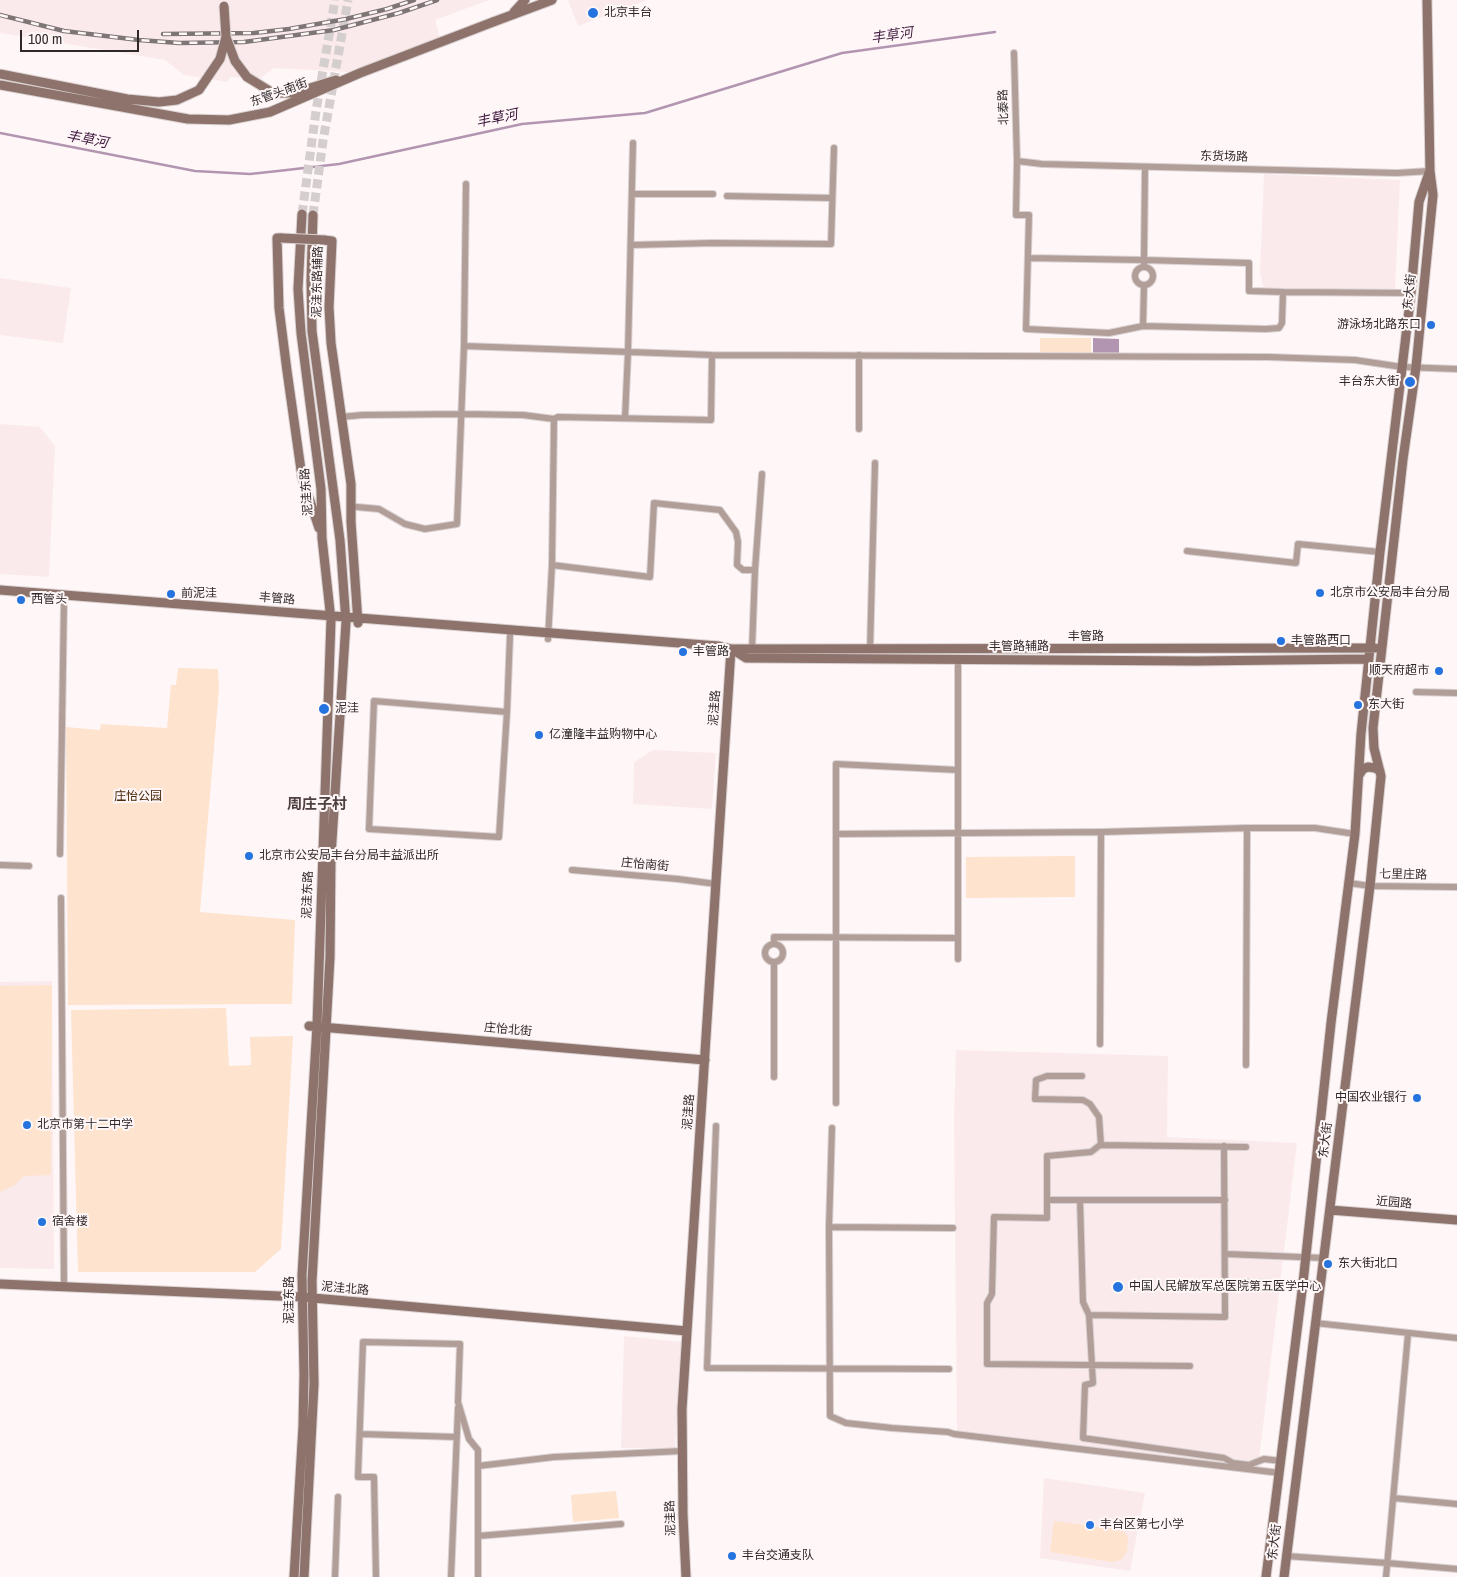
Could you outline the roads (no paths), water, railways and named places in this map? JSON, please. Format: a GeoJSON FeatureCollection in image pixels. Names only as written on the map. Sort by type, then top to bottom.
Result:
{"type":"FeatureCollection","features":[{"type":"Feature","properties":{"kind":"main road"},"geometry":{"type":"LineString","coordinates":[[223,0],[226,37],[235,61],[247,77],[273,92],[294,93],[360,73]]}},
{"type":"Feature","properties":{"kind":"main road"},"geometry":{"type":"LineString","coordinates":[[493,22],[516,12],[525,0]]}},
{"type":"Feature","properties":{"kind":"main road","name":"东管头南街"},"geometry":{"type":"LineString","coordinates":[[0,85],[188,119],[229,120],[248,118],[270,112],[360,73],[552,0]]}},
{"type":"Feature","properties":{"kind":"main road","name":"东大街"},"geometry":{"type":"LineString","coordinates":[[1284,1577],[1382,776],[1374,748],[1372,728],[1416,367],[1432,195],[1427,0]]}},
{"type":"Feature","properties":{"kind":"main road"},"geometry":{"type":"LineString","coordinates":[[0,74],[127,99],[159,102],[178,100],[199,90],[220,59],[226,37]]}},
{"type":"Feature","properties":{"kind":"main road","name":"东大街"},"geometry":{"type":"LineString","coordinates":[[1266,1577],[1303,1283],[1330,1033],[1355,834],[1361,734],[1380,552],[1411,293],[1419,202],[1430,170]]}},
{"type":"Feature","properties":{"kind":"main road","name":"泥洼东路"},"geometry":{"type":"LineString","coordinates":[[294,1577],[307,1298],[330,618],[322,538],[321,489],[301,333],[298,289],[302,214]]}},
{"type":"Feature","properties":{"kind":"main road","name":"泥洼东路"},"geometry":{"type":"LineString","coordinates":[[313,215],[310,281],[312,331],[340,540],[346,619],[331,856],[330,957],[317,1027]]}},
{"type":"Feature","properties":{"kind":"main road","name":"泥洼东路辅路"},"geometry":{"type":"LineString","coordinates":[[322,538],[302,477],[279,308],[276,238],[332,241],[329,307],[352,496],[351,522],[357,620]]}},
{"type":"Feature","properties":{"kind":"main road","name":"丰管路"},"geometry":{"type":"LineString","coordinates":[[0,590],[330,618]]}},
{"type":"Feature","properties":{"kind":"main road","name":"丰管路"},"geometry":{"type":"LineString","coordinates":[[0,596],[346,619],[548,636],[718,646],[752,650],[1382,648]]}},
{"type":"Feature","properties":{"kind":"main road","name":"丰管路"},"geometry":{"type":"LineString","coordinates":[[357,620],[510,636],[548,636]]}},
{"type":"Feature","properties":{"kind":"main road","name":"丰管路辅路"},"geometry":{"type":"LineString","coordinates":[[732,649],[746,658],[846,660],[1196,661],[1369,659]]}},
{"type":"Feature","properties":{"kind":"main road","name":"泥洼路"},"geometry":{"type":"LineString","coordinates":[[686,1577],[682,1409],[732,649]]}},
{"type":"Feature","properties":{"kind":"main road"},"geometry":{"type":"LineString","coordinates":[[1171,649],[1196,661]]}},
{"type":"Feature","properties":{"kind":"main road"},"geometry":{"type":"LineString","coordinates":[[846,660],[868,650]]}},
{"type":"Feature","properties":{"kind":"main road"},"geometry":{"type":"LineString","coordinates":[[1359,776],[1363,769],[1368,767],[1380,771]]}},
{"type":"Feature","properties":{"kind":"main road","name":"庄怡北街"},"geometry":{"type":"LineString","coordinates":[[317,1027],[705,1060]]}},
{"type":"Feature","properties":{"kind":"main road","name":"近园路"},"geometry":{"type":"LineString","coordinates":[[1330,1210],[1457,1220]]}},
{"type":"Feature","properties":{"kind":"main road","name":"泥洼北路"},"geometry":{"type":"LineString","coordinates":[[0,1284],[307,1298],[687,1331]]}},
{"type":"Feature","properties":{"kind":"main road","name":"泥洼东路"},"geometry":{"type":"LineString","coordinates":[[304,1577],[314,1384],[307,1298]]}},
{"type":"Feature","properties":{"kind":"street","name":"北泰路"},"geometry":{"type":"LineString","coordinates":[[1014,53],[1017,161],[1016,215],[1029,215],[1028,258]]}},
{"type":"Feature","properties":{"kind":"street"},"geometry":{"type":"LineString","coordinates":[[625,418],[633,143]]}},
{"type":"Feature","properties":{"kind":"street"},"geometry":{"type":"LineString","coordinates":[[631,245],[831,244],[834,148]]}},
{"type":"Feature","properties":{"kind":"street","name":"东货场路"},"geometry":{"type":"LineString","coordinates":[[1017,161],[1042,164],[1388,173],[1430,170]]}},
{"type":"Feature","properties":{"kind":"street"},"geometry":{"type":"LineString","coordinates":[[1144,264],[1153,274],[1151,282],[1144,285],[1138,282],[1135,276],[1137,270],[1144,264],[1145,167]]}},
{"type":"Feature","properties":{"kind":"street"},"geometry":{"type":"LineString","coordinates":[[357,507],[379,508],[405,524],[425,529],[457,524],[464,346],[466,184]]}},
{"type":"Feature","properties":{"kind":"street"},"geometry":{"type":"LineString","coordinates":[[632,194],[713,194]]}},
{"type":"Feature","properties":{"kind":"street"},"geometry":{"type":"LineString","coordinates":[[726,196],[832,198]]}},
{"type":"Feature","properties":{"kind":"street"},"geometry":{"type":"LineString","coordinates":[[1283,292],[1282,323],[1279,328],[1143,326],[1109,333],[1026,329],[1028,258],[1144,264],[1249,263],[1249,291],[1411,293]]}},
{"type":"Feature","properties":{"kind":"street"},"geometry":{"type":"LineString","coordinates":[[1143,326],[1144,285]]}},
{"type":"Feature","properties":{"kind":"street"},"geometry":{"type":"LineString","coordinates":[[464,346],[564,348],[712,355],[1268,357],[1355,360],[1402,366],[1457,369]]}},
{"type":"Feature","properties":{"kind":"street"},"geometry":{"type":"LineString","coordinates":[[342,418],[362,415],[461,414],[523,415],[554,419],[558,417],[711,420],[712,355]]}},
{"type":"Feature","properties":{"kind":"street"},"geometry":{"type":"LineString","coordinates":[[859,355],[859,429]]}},
{"type":"Feature","properties":{"kind":"street"},"geometry":{"type":"LineString","coordinates":[[548,636],[552,565],[554,419]]}},
{"type":"Feature","properties":{"kind":"street"},"geometry":{"type":"LineString","coordinates":[[868,650],[875,463]]}},
{"type":"Feature","properties":{"kind":"street"},"geometry":{"type":"LineString","coordinates":[[752,650],[755,570],[762,474]]}},
{"type":"Feature","properties":{"kind":"street"},"geometry":{"type":"LineString","coordinates":[[552,565],[650,577],[654,503],[720,510],[736,532],[738,542],[737,564],[742,570],[755,570]]}},
{"type":"Feature","properties":{"kind":"street"},"geometry":{"type":"LineString","coordinates":[[1187,551],[1296,563],[1298,544],[1380,552]]}},
{"type":"Feature","properties":{"kind":"street"},"geometry":{"type":"LineString","coordinates":[[60,854],[64,600]]}},
{"type":"Feature","properties":{"kind":"street"},"geometry":{"type":"LineString","coordinates":[[507,712],[374,701],[370,829],[500,837],[507,712],[510,636]]}},
{"type":"Feature","properties":{"kind":"street"},"geometry":{"type":"LineString","coordinates":[[958,660],[958,959]]}},
{"type":"Feature","properties":{"kind":"street"},"geometry":{"type":"LineString","coordinates":[[1416,692],[1457,693]]}},
{"type":"Feature","properties":{"kind":"street"},"geometry":{"type":"LineString","coordinates":[[836,1104],[836,764],[958,770]]}},
{"type":"Feature","properties":{"kind":"street"},"geometry":{"type":"LineString","coordinates":[[836,834],[1101,832],[1247,828],[1315,828],[1355,834]]}},
{"type":"Feature","properties":{"kind":"street"},"geometry":{"type":"LineString","coordinates":[[1246,1064],[1247,828]]}},
{"type":"Feature","properties":{"kind":"street"},"geometry":{"type":"LineString","coordinates":[[1100,1044],[1101,832]]}},
{"type":"Feature","properties":{"kind":"street"},"geometry":{"type":"LineString","coordinates":[[0,865],[29,866]]}},
{"type":"Feature","properties":{"kind":"street","name":"庄怡南街"},"geometry":{"type":"LineString","coordinates":[[572,870],[716,884]]}},
{"type":"Feature","properties":{"kind":"street","name":"七里庄路"},"geometry":{"type":"LineString","coordinates":[[1349,883],[1370,886],[1457,887]]}},
{"type":"Feature","properties":{"kind":"street"},"geometry":{"type":"LineString","coordinates":[[61,898],[64,1286]]}},
{"type":"Feature","properties":{"kind":"street"},"geometry":{"type":"LineString","coordinates":[[774,944],[774,937],[958,938]]}},
{"type":"Feature","properties":{"kind":"street"},"geometry":{"type":"LineString","coordinates":[[774,944],[781,946],[784,951],[781,960],[774,962],[767,959],[765,953],[767,947],[774,944]]}},
{"type":"Feature","properties":{"kind":"street"},"geometry":{"type":"LineString","coordinates":[[774,962],[774,1077]]}},
{"type":"Feature","properties":{"kind":"street"},"geometry":{"type":"LineString","coordinates":[[1082,1076],[1048,1076],[1036,1080],[1035,1099],[1084,1100],[1090,1104],[1098,1117],[1100,1145]]}},
{"type":"Feature","properties":{"kind":"street"},"geometry":{"type":"LineString","coordinates":[[716,1126],[707,1368],[949,1369]]}},
{"type":"Feature","properties":{"kind":"street"},"geometry":{"type":"LineString","coordinates":[[832,1128],[829,1228],[830,1416],[846,1423],[948,1432],[1280,1472]]}},
{"type":"Feature","properties":{"kind":"street"},"geometry":{"type":"LineString","coordinates":[[1190,1366],[987,1364],[987,1303],[992,1294],[994,1217],[1047,1218],[1047,1156],[1090,1152],[1100,1145],[1246,1147]]}},
{"type":"Feature","properties":{"kind":"street"},"geometry":{"type":"LineString","coordinates":[[1089,1315],[1225,1317],[1224,1146]]}},
{"type":"Feature","properties":{"kind":"street"},"geometry":{"type":"LineString","coordinates":[[1047,1200],[1225,1200]]}},
{"type":"Feature","properties":{"kind":"street"},"geometry":{"type":"LineString","coordinates":[[1080,1200],[1083,1302],[1089,1315],[1092,1364],[1092,1383],[1085,1385],[1083,1438],[1224,1458],[1233,1463],[1249,1464],[1264,1459],[1281,1461]]}},
{"type":"Feature","properties":{"kind":"street"},"geometry":{"type":"LineString","coordinates":[[829,1228],[953,1228]]}},
{"type":"Feature","properties":{"kind":"street"},"geometry":{"type":"LineString","coordinates":[[1226,1254],[1324,1258]]}},
{"type":"Feature","properties":{"kind":"street"},"geometry":{"type":"LineString","coordinates":[[1226,1282],[1320,1284]]}},
{"type":"Feature","properties":{"kind":"street"},"geometry":{"type":"LineString","coordinates":[[1316,1323],[1457,1338]]}},
{"type":"Feature","properties":{"kind":"street"},"geometry":{"type":"LineString","coordinates":[[1386,1577],[1408,1334]]}},
{"type":"Feature","properties":{"kind":"street"},"geometry":{"type":"LineString","coordinates":[[376,1577],[374,1477],[358,1477],[364,1342],[460,1344],[452,1577]]}},
{"type":"Feature","properties":{"kind":"street"},"geometry":{"type":"LineString","coordinates":[[458,1402],[469,1439],[478,1450],[478,1577]]}},
{"type":"Feature","properties":{"kind":"street"},"geometry":{"type":"LineString","coordinates":[[360,1434],[457,1437]]}},
{"type":"Feature","properties":{"kind":"street"},"geometry":{"type":"LineString","coordinates":[[478,1466],[554,1457],[682,1451]]}},
{"type":"Feature","properties":{"kind":"street"},"geometry":{"type":"LineString","coordinates":[[335,1577],[338,1497]]}},
{"type":"Feature","properties":{"kind":"street"},"geometry":{"type":"LineString","coordinates":[[1393,1498],[1457,1504]]}},
{"type":"Feature","properties":{"kind":"street"},"geometry":{"type":"LineString","coordinates":[[478,1536],[622,1524]]}},
{"type":"Feature","properties":{"kind":"street"},"geometry":{"type":"LineString","coordinates":[[1286,1556],[1457,1569]]}},
{"type":"Feature","properties":{"kind":"waterway","name":"丰草河"},"geometry":{"type":"LineString","coordinates":[[0,133],[195,171],[250,174],[339,164],[522,124],[645,113],[842,53],[995,32]]}},
{"type":"Feature","properties":{"kind":"tunnel"},"geometry":{"type":"LineString","coordinates":[[302,214],[316,111],[335,0]]}},
{"type":"Feature","properties":{"kind":"tunnel"},"geometry":{"type":"LineString","coordinates":[[313,215],[323,141],[348,0]]}},
{"type":"Feature","properties":{"kind":"railway"},"geometry":{"type":"LineString","coordinates":[[163,34],[254,33],[289,29],[346,19],[414,0]]}},
{"type":"Feature","properties":{"kind":"railway"},"geometry":{"type":"LineString","coordinates":[[0,15],[64,31],[139,40],[179,43],[244,42],[334,30],[399,13],[437,0]]}},
{"type":"Feature","properties":{"kind":"place","name":"北京丰台"},"geometry":{"type":"Point","coordinates":[593,13]}},
{"type":"Feature","properties":{"kind":"place","name":"游泳场北路东口"},"geometry":{"type":"Point","coordinates":[1431,325]}},
{"type":"Feature","properties":{"kind":"place","name":"丰台东大街"},"geometry":{"type":"Point","coordinates":[1410,382]}},
{"type":"Feature","properties":{"kind":"place","name":"北京市公安局丰台分局"},"geometry":{"type":"Point","coordinates":[1320,593]}},
{"type":"Feature","properties":{"kind":"place","name":"前泥洼"},"geometry":{"type":"Point","coordinates":[171,594]}},
{"type":"Feature","properties":{"kind":"place","name":"西管头"},"geometry":{"type":"Point","coordinates":[21,600]}},
{"type":"Feature","properties":{"kind":"place","name":"丰管路西口"},"geometry":{"type":"Point","coordinates":[1281,641]}},
{"type":"Feature","properties":{"kind":"place","name":"丰管路"},"geometry":{"type":"Point","coordinates":[683,652]}},
{"type":"Feature","properties":{"kind":"place","name":"顺天府超市"},"geometry":{"type":"Point","coordinates":[1439,671]}},
{"type":"Feature","properties":{"kind":"place","name":"东大街"},"geometry":{"type":"Point","coordinates":[1358,705]}},
{"type":"Feature","properties":{"kind":"place","name":"泥洼"},"geometry":{"type":"Point","coordinates":[324,709]}},
{"type":"Feature","properties":{"kind":"place","name":"亿潼隆丰益购物中心"},"geometry":{"type":"Point","coordinates":[539,735]}},
{"type":"Feature","properties":{"kind":"place","name":"北京市公安局丰台分局丰益派出所"},"geometry":{"type":"Point","coordinates":[249,856]}},
{"type":"Feature","properties":{"kind":"place","name":"中国农业银行"},"geometry":{"type":"Point","coordinates":[1417,1098]}},
{"type":"Feature","properties":{"kind":"place","name":"北京市第十二中学"},"geometry":{"type":"Point","coordinates":[27,1125]}},
{"type":"Feature","properties":{"kind":"place","name":"宿舍楼"},"geometry":{"type":"Point","coordinates":[42,1222]}},
{"type":"Feature","properties":{"kind":"place","name":"东大街北口"},"geometry":{"type":"Point","coordinates":[1328,1264]}},
{"type":"Feature","properties":{"kind":"place","name":"中国人民解放军总医院第五医学中心"},"geometry":{"type":"Point","coordinates":[1118,1287]}},
{"type":"Feature","properties":{"kind":"place","name":"丰台区第七小学"},"geometry":{"type":"Point","coordinates":[1090,1525]}},
{"type":"Feature","properties":{"kind":"place","name":"丰台交通支队"},"geometry":{"type":"Point","coordinates":[732,1556]}},
{"type":"Feature","properties":{"kind":"district","name":"周庄子村"},"geometry":{"type":"Point","coordinates":[317,805]}},
{"type":"Feature","properties":{"kind":"park label","name":"庄怡公园"},"geometry":{"type":"Point","coordinates":[138,797]}}]}
